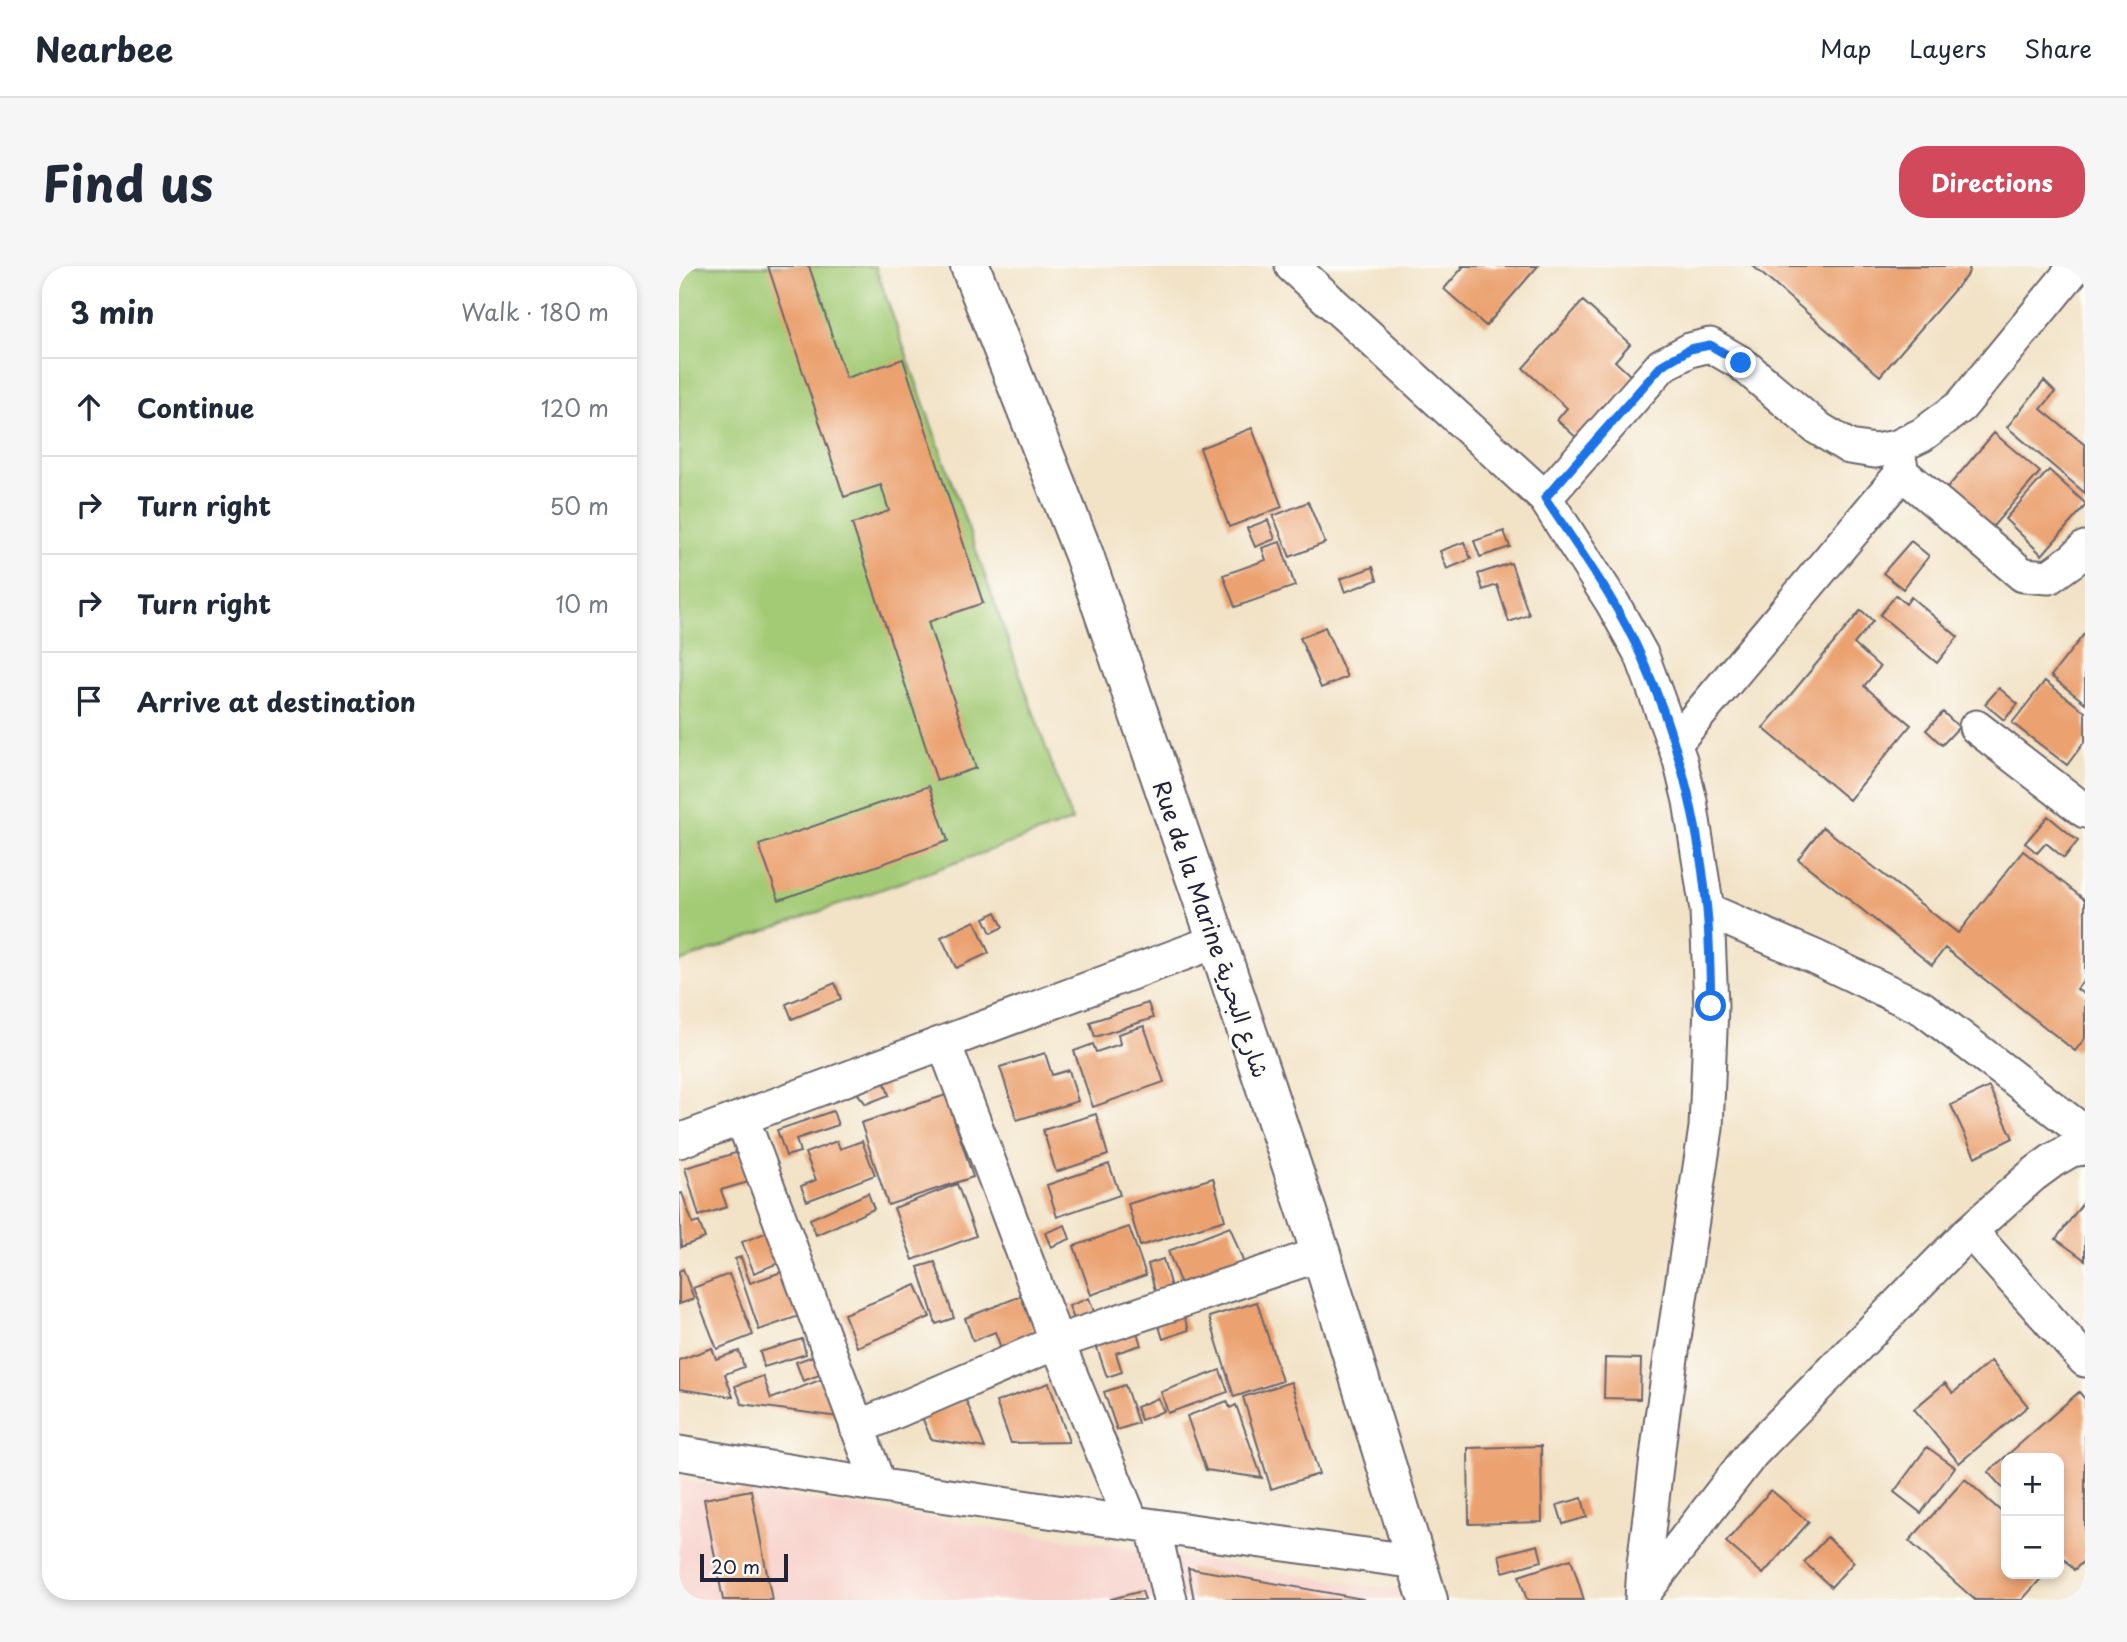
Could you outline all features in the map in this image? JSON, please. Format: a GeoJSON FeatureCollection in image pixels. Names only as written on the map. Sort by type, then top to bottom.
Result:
{"type":"FeatureCollection","features":[{"type":"Feature","properties":{"kind":"street","name":"Rue de la Marine شارع البحرية"},"geometry":{"type":"LineString","coordinates":[[970,266],[1084,555],[1217,941],[1321,1254],[1429,1600]]}},
{"type":"Feature","properties":{"kind":"street"},"geometry":{"type":"LineString","coordinates":[[1292,266],[1545,498],[1612,602],[1642,656],[1675,743],[1690,801],[1707,910],[1711,1006],[1706,1128],[1662,1417],[1644,1565],[1643,1597]]}},
{"type":"Feature","properties":{"kind":"street"},"geometry":{"type":"LineString","coordinates":[[1675,743],[1900,460],[1922,435],[1961,406],[2076,266]]}},
{"type":"Feature","properties":{"kind":"street"},"geometry":{"type":"LineString","coordinates":[[1545,498],[1662,365],[1690,349],[1710,345],[1741,363],[1817,427],[1849,447],[1875,451],[1900,460],[2023,576],[2049,577],[2085,548]]}},
{"type":"Feature","properties":{"kind":"street"},"geometry":{"type":"LineString","coordinates":[[1976,727],[2085,811]]}},
{"type":"Feature","properties":{"kind":"street"},"geometry":{"type":"LineString","coordinates":[[1707,910],[1922,1008],[2085,1133]]}},
{"type":"Feature","properties":{"kind":"street"},"geometry":{"type":"LineString","coordinates":[[679,1141],[1217,941]]}},
{"type":"Feature","properties":{"kind":"street"},"geometry":{"type":"LineString","coordinates":[[944,1043],[1057,1342],[1143,1525],[1170,1600]]}},
{"type":"Feature","properties":{"kind":"street"},"geometry":{"type":"LineString","coordinates":[[742,1118],[879,1485]]}},
{"type":"Feature","properties":{"kind":"street"},"geometry":{"type":"LineString","coordinates":[[1643,1597],[1753,1452],[1970,1231],[2052,1161],[2071,1150],[2085,1148]]}},
{"type":"Feature","properties":{"kind":"street"},"geometry":{"type":"LineString","coordinates":[[1970,1231],[2085,1360]]}},
{"type":"Feature","properties":{"kind":"street"},"geometry":{"type":"LineString","coordinates":[[857,1428],[1057,1342],[1321,1254]]}},
{"type":"Feature","properties":{"kind":"street"},"geometry":{"type":"LineString","coordinates":[[679,1453],[1143,1525],[1418,1562]]}},
{"type":"Feature","properties":{"kind":"shaded area"},"geometry":{"type":"Polygon","coordinates":[[[679,1480],[1424,1594],[1426,1600],[679,1600],[679,1480]]]}},
{"type":"Feature","properties":{"kind":"green space"},"geometry":{"type":"Polygon","coordinates":[[[679,266],[875,266],[1072,821],[679,962],[679,266]]]}},
{"type":"Feature","properties":{"kind":"building"},"geometry":{"type":"Polygon","coordinates":[[[768,266],[809,266],[846,378],[903,359],[983,603],[928,622],[976,768],[937,781],[852,524],[889,511],[881,485],[844,497],[768,266]]]}},
{"type":"Feature","properties":{"kind":"building"},"geometry":{"type":"Polygon","coordinates":[[[1461,266],[1538,266],[1486,326],[1444,289],[1463,267],[1461,266]]]}},
{"type":"Feature","properties":{"kind":"building"},"geometry":{"type":"Polygon","coordinates":[[[1753,266],[1970,266],[1968,274],[1880,376],[1753,266]]]}},
{"type":"Feature","properties":{"kind":"building"},"geometry":{"type":"Polygon","coordinates":[[[1583,301],[1630,344],[1615,361],[1633,378],[1578,439],[1557,420],[1567,408],[1523,368],[1583,301]]]}},
{"type":"Feature","properties":{"kind":"building"},"geometry":{"type":"Polygon","coordinates":[[[2044,381],[2055,392],[2041,409],[2085,445],[2085,493],[2007,427],[2044,381]]]}},
{"type":"Feature","properties":{"kind":"building"},"geometry":{"type":"Polygon","coordinates":[[[1252,428],[1282,507],[1229,527],[1200,448],[1252,428]]]}},
{"type":"Feature","properties":{"kind":"building"},"geometry":{"type":"Polygon","coordinates":[[[1994,433],[2040,472],[1988,532],[1943,493],[1994,433]]]}},
{"type":"Feature","properties":{"kind":"building"},"geometry":{"type":"Polygon","coordinates":[[[2049,470],[2085,503],[2085,506],[2042,555],[2005,519],[2049,470]]]}},
{"type":"Feature","properties":{"kind":"building"},"geometry":{"type":"Polygon","coordinates":[[[1308,502],[1325,543],[1290,557],[1273,516],[1308,502]]]}},
{"type":"Feature","properties":{"kind":"building"},"geometry":{"type":"Polygon","coordinates":[[[1268,520],[1275,539],[1255,547],[1247,528],[1268,520]]]}},
{"type":"Feature","properties":{"kind":"building"},"geometry":{"type":"Polygon","coordinates":[[[1504,531],[1510,547],[1480,557],[1474,541],[1504,531]]]}},
{"type":"Feature","properties":{"kind":"building"},"geometry":{"type":"Polygon","coordinates":[[[1911,541],[1929,556],[1903,589],[1883,573],[1911,541]]]}},
{"type":"Feature","properties":{"kind":"building"},"geometry":{"type":"Polygon","coordinates":[[[1280,542],[1295,586],[1235,607],[1223,575],[1266,560],[1262,548],[1280,542]]]}},
{"type":"Feature","properties":{"kind":"building"},"geometry":{"type":"Polygon","coordinates":[[[1464,542],[1471,559],[1447,569],[1440,551],[1464,542]]]}},
{"type":"Feature","properties":{"kind":"building"},"geometry":{"type":"Polygon","coordinates":[[[1511,563],[1529,615],[1509,622],[1497,585],[1483,590],[1478,574],[1511,563]]]}},
{"type":"Feature","properties":{"kind":"building"},"geometry":{"type":"Polygon","coordinates":[[[1373,567],[1377,580],[1345,592],[1340,579],[1373,567]]]}},
{"type":"Feature","properties":{"kind":"building"},"geometry":{"type":"Polygon","coordinates":[[[1896,595],[1906,604],[1911,597],[1958,637],[1937,663],[1880,615],[1896,595]]]}},
{"type":"Feature","properties":{"kind":"building"},"geometry":{"type":"Polygon","coordinates":[[[1861,610],[1873,621],[1854,644],[1880,667],[1864,686],[1911,725],[1849,800],[1763,728],[1861,610]]]}},
{"type":"Feature","properties":{"kind":"building"},"geometry":{"type":"Polygon","coordinates":[[[1325,627],[1347,677],[1321,688],[1300,638],[1325,627]]]}},
{"type":"Feature","properties":{"kind":"building"},"geometry":{"type":"Polygon","coordinates":[[[2085,633],[2085,703],[2051,676],[2085,633]]]}},
{"type":"Feature","properties":{"kind":"building"},"geometry":{"type":"Polygon","coordinates":[[[2045,681],[2085,712],[2085,741],[2067,765],[2012,723],[2045,681]]]}},
{"type":"Feature","properties":{"kind":"building"},"geometry":{"type":"Polygon","coordinates":[[[1999,688],[2018,704],[2004,720],[1985,704],[1999,688]]]}},
{"type":"Feature","properties":{"kind":"building"},"geometry":{"type":"Polygon","coordinates":[[[1943,712],[1959,727],[1942,745],[1926,730],[1943,712]]]}},
{"type":"Feature","properties":{"kind":"building"},"geometry":{"type":"Polygon","coordinates":[[[929,786],[948,841],[779,900],[759,845],[929,786]]]}},
{"type":"Feature","properties":{"kind":"building"},"geometry":{"type":"Polygon","coordinates":[[[2048,816],[2078,841],[2064,858],[2046,843],[2037,853],[2025,843],[2048,816]]]}},
{"type":"Feature","properties":{"kind":"building"},"geometry":{"type":"Polygon","coordinates":[[[1823,827],[1958,933],[2023,851],[2085,900],[2085,979],[2077,989],[2085,995],[2085,1038],[2075,1051],[1945,948],[1932,965],[1798,859],[1823,827]]]}},
{"type":"Feature","properties":{"kind":"building"},"geometry":{"type":"Polygon","coordinates":[[[996,912],[1003,927],[991,933],[984,918],[996,912]]]}},
{"type":"Feature","properties":{"kind":"building"},"geometry":{"type":"Polygon","coordinates":[[[975,921],[989,953],[956,968],[941,937],[975,921]]]}},
{"type":"Feature","properties":{"kind":"building"},"geometry":{"type":"Polygon","coordinates":[[[835,983],[841,999],[792,1019],[786,1004],[835,983]]]}},
{"type":"Feature","properties":{"kind":"building"},"geometry":{"type":"Polygon","coordinates":[[[1148,1003],[1153,1018],[1095,1037],[1090,1022],[1148,1003]]]}},
{"type":"Feature","properties":{"kind":"building"},"geometry":{"type":"Polygon","coordinates":[[[1144,1026],[1164,1082],[1093,1107],[1074,1051],[1093,1044],[1096,1052],[1120,1044],[1118,1034],[1144,1026]]]}},
{"type":"Feature","properties":{"kind":"building"},"geometry":{"type":"Polygon","coordinates":[[[1045,1053],[1052,1075],[1069,1070],[1078,1101],[1017,1120],[1000,1067],[1045,1053]]]}},
{"type":"Feature","properties":{"kind":"building"},"geometry":{"type":"Polygon","coordinates":[[[885,1083],[889,1095],[866,1104],[857,1093],[885,1083]]]}},
{"type":"Feature","properties":{"kind":"building"},"geometry":{"type":"Polygon","coordinates":[[[1989,1087],[2013,1138],[1975,1157],[1951,1105],[1989,1087]]]}},
{"type":"Feature","properties":{"kind":"building"},"geometry":{"type":"Polygon","coordinates":[[[946,1095],[973,1177],[888,1205],[861,1123],[946,1095]]]}},
{"type":"Feature","properties":{"kind":"building"},"geometry":{"type":"Polygon","coordinates":[[[833,1111],[838,1125],[796,1139],[800,1152],[786,1156],[777,1130],[833,1111]]]}},
{"type":"Feature","properties":{"kind":"building"},"geometry":{"type":"Polygon","coordinates":[[[1096,1114],[1108,1155],[1056,1172],[1043,1130],[1096,1114]]]}},
{"type":"Feature","properties":{"kind":"building"},"geometry":{"type":"Polygon","coordinates":[[[837,1141],[840,1149],[862,1141],[875,1175],[807,1201],[801,1186],[816,1180],[805,1153],[837,1141]]]}},
{"type":"Feature","properties":{"kind":"building"},"geometry":{"type":"Polygon","coordinates":[[[739,1152],[748,1182],[721,1190],[727,1207],[699,1216],[685,1168],[739,1152]]]}},
{"type":"Feature","properties":{"kind":"building"},"geometry":{"type":"Polygon","coordinates":[[[1109,1164],[1120,1195],[1057,1217],[1047,1185],[1109,1164]]]}},
{"type":"Feature","properties":{"kind":"building"},"geometry":{"type":"Polygon","coordinates":[[[1213,1178],[1225,1220],[1140,1246],[1128,1204],[1213,1178]]]}},
{"type":"Feature","properties":{"kind":"building"},"geometry":{"type":"Polygon","coordinates":[[[957,1184],[976,1236],[913,1260],[894,1208],[957,1184]]]}},
{"type":"Feature","properties":{"kind":"building"},"geometry":{"type":"Polygon","coordinates":[[[682,1193],[693,1224],[699,1222],[705,1238],[681,1247],[679,1194],[682,1193]]]}},
{"type":"Feature","properties":{"kind":"building"},"geometry":{"type":"Polygon","coordinates":[[[868,1193],[874,1209],[816,1235],[810,1219],[868,1193]]]}},
{"type":"Feature","properties":{"kind":"building"},"geometry":{"type":"Polygon","coordinates":[[[2085,1200],[2085,1260],[2056,1239],[2085,1200]]]}},
{"type":"Feature","properties":{"kind":"building"},"geometry":{"type":"Polygon","coordinates":[[[1065,1225],[1070,1239],[1051,1247],[1045,1233],[1065,1225]]]}},
{"type":"Feature","properties":{"kind":"building"},"geometry":{"type":"Polygon","coordinates":[[[1129,1227],[1146,1275],[1091,1295],[1074,1246],[1129,1227]]]}},
{"type":"Feature","properties":{"kind":"building"},"geometry":{"type":"Polygon","coordinates":[[[1230,1227],[1246,1269],[1184,1293],[1168,1251],[1230,1227]]]}},
{"type":"Feature","properties":{"kind":"building"},"geometry":{"type":"Polygon","coordinates":[[[770,1231],[781,1262],[754,1273],[742,1242],[770,1231]]]}},
{"type":"Feature","properties":{"kind":"building"},"geometry":{"type":"Polygon","coordinates":[[[741,1257],[750,1283],[787,1270],[802,1315],[759,1330],[735,1259],[741,1257]]]}},
{"type":"Feature","properties":{"kind":"building"},"geometry":{"type":"Polygon","coordinates":[[[1163,1259],[1174,1298],[1158,1302],[1148,1264],[1163,1259]]]}},
{"type":"Feature","properties":{"kind":"building"},"geometry":{"type":"Polygon","coordinates":[[[935,1262],[954,1318],[936,1324],[918,1267],[935,1262]]]}},
{"type":"Feature","properties":{"kind":"building"},"geometry":{"type":"Polygon","coordinates":[[[683,1269],[694,1299],[679,1304],[679,1271],[683,1269]]]}},
{"type":"Feature","properties":{"kind":"building"},"geometry":{"type":"Polygon","coordinates":[[[729,1274],[753,1335],[717,1349],[693,1288],[729,1274]]]}},
{"type":"Feature","properties":{"kind":"building"},"geometry":{"type":"Polygon","coordinates":[[[916,1285],[930,1317],[857,1347],[844,1314],[916,1285]]]}},
{"type":"Feature","properties":{"kind":"building"},"geometry":{"type":"Polygon","coordinates":[[[1021,1296],[1038,1340],[1003,1353],[995,1332],[973,1341],[965,1318],[1021,1296]]]}},
{"type":"Feature","properties":{"kind":"building"},"geometry":{"type":"Polygon","coordinates":[[[1089,1298],[1094,1312],[1074,1319],[1069,1306],[1089,1298]]]}},
{"type":"Feature","properties":{"kind":"building"},"geometry":{"type":"Polygon","coordinates":[[[1257,1302],[1282,1381],[1234,1397],[1209,1317],[1257,1302]]]}},
{"type":"Feature","properties":{"kind":"building"},"geometry":{"type":"Polygon","coordinates":[[[1183,1314],[1189,1330],[1163,1339],[1158,1323],[1183,1314]]]}},
{"type":"Feature","properties":{"kind":"building"},"geometry":{"type":"Polygon","coordinates":[[[1136,1329],[1141,1345],[1116,1353],[1122,1372],[1107,1377],[1095,1342],[1136,1329]]]}},
{"type":"Feature","properties":{"kind":"building"},"geometry":{"type":"Polygon","coordinates":[[[802,1339],[806,1354],[764,1367],[760,1352],[802,1339]]]}},
{"type":"Feature","properties":{"kind":"building"},"geometry":{"type":"Polygon","coordinates":[[[712,1348],[716,1359],[739,1351],[744,1367],[725,1374],[733,1397],[679,1389],[679,1360],[712,1348]]]}},
{"type":"Feature","properties":{"kind":"building"},"geometry":{"type":"Polygon","coordinates":[[[816,1355],[822,1374],[803,1381],[796,1362],[816,1355]]]}},
{"type":"Feature","properties":{"kind":"building"},"geometry":{"type":"Polygon","coordinates":[[[1605,1358],[1641,1359],[1640,1399],[1604,1398],[1605,1358]]]}},
{"type":"Feature","properties":{"kind":"building"},"geometry":{"type":"Polygon","coordinates":[[[1991,1361],[2028,1406],[1959,1463],[1914,1409],[1945,1383],[1953,1393],[1991,1361]]]}},
{"type":"Feature","properties":{"kind":"building"},"geometry":{"type":"Polygon","coordinates":[[[1220,1370],[1228,1392],[1168,1413],[1161,1392],[1220,1370]]]}},
{"type":"Feature","properties":{"kind":"building"},"geometry":{"type":"Polygon","coordinates":[[[763,1376],[771,1399],[825,1378],[839,1417],[742,1404],[735,1386],[763,1376]]]}},
{"type":"Feature","properties":{"kind":"building"},"geometry":{"type":"Polygon","coordinates":[[[1291,1382],[1319,1474],[1271,1489],[1243,1397],[1291,1382]]]}},
{"type":"Feature","properties":{"kind":"building"},"geometry":{"type":"Polygon","coordinates":[[[1049,1383],[1069,1442],[1011,1443],[996,1402],[1049,1383]]]}},
{"type":"Feature","properties":{"kind":"building"},"geometry":{"type":"Polygon","coordinates":[[[1125,1385],[1138,1423],[1117,1430],[1104,1392],[1125,1385]]]}},
{"type":"Feature","properties":{"kind":"building"},"geometry":{"type":"Polygon","coordinates":[[[2079,1392],[2085,1399],[2085,1560],[2074,1570],[2064,1559],[2064,1453],[2010,1453],[2079,1392]]]}},
{"type":"Feature","properties":{"kind":"building"},"geometry":{"type":"Polygon","coordinates":[[[1158,1398],[1164,1411],[1141,1420],[1136,1407],[1158,1398]]]}},
{"type":"Feature","properties":{"kind":"building"},"geometry":{"type":"Polygon","coordinates":[[[966,1400],[985,1448],[931,1439],[922,1417],[966,1400]]]}},
{"type":"Feature","properties":{"kind":"building"},"geometry":{"type":"Polygon","coordinates":[[[1227,1401],[1230,1408],[1236,1405],[1262,1478],[1206,1470],[1187,1416],[1227,1401]]]}},
{"type":"Feature","properties":{"kind":"building"},"geometry":{"type":"Polygon","coordinates":[[[1541,1446],[1542,1522],[1469,1524],[1468,1448],[1541,1446]]]}},
{"type":"Feature","properties":{"kind":"building"},"geometry":{"type":"Polygon","coordinates":[[[1927,1447],[1955,1467],[1921,1513],[1894,1492],[1927,1447]]]}},
{"type":"Feature","properties":{"kind":"building"},"geometry":{"type":"Polygon","coordinates":[[[2001,1461],[2001,1486],[1988,1472],[2001,1461]]]}},
{"type":"Feature","properties":{"kind":"building"},"geometry":{"type":"Polygon","coordinates":[[[1965,1479],[2001,1511],[2001,1579],[2041,1579],[2022,1600],[1975,1600],[1909,1541],[1965,1479]]]}},
{"type":"Feature","properties":{"kind":"building"},"geometry":{"type":"Polygon","coordinates":[[[751,1490],[772,1600],[723,1600],[704,1499],[751,1490]]]}},
{"type":"Feature","properties":{"kind":"building"},"geometry":{"type":"Polygon","coordinates":[[[1771,1490],[1809,1522],[1763,1574],[1726,1542],[1771,1490]]]}},
{"type":"Feature","properties":{"kind":"building"},"geometry":{"type":"Polygon","coordinates":[[[1582,1498],[1587,1517],[1563,1524],[1557,1505],[1582,1498]]]}},
{"type":"Feature","properties":{"kind":"building"},"geometry":{"type":"Polygon","coordinates":[[[1827,1537],[1854,1562],[1831,1587],[1804,1562],[1827,1537]]]}},
{"type":"Feature","properties":{"kind":"building"},"geometry":{"type":"Polygon","coordinates":[[[1538,1545],[1542,1561],[1503,1572],[1499,1555],[1538,1545]]]}},
{"type":"Feature","properties":{"kind":"building"},"geometry":{"type":"Polygon","coordinates":[[[1571,1559],[1584,1600],[1527,1600],[1519,1576],[1571,1559]]]}},
{"type":"Feature","properties":{"kind":"building"},"geometry":{"type":"Polygon","coordinates":[[[1188,1568],[1363,1599],[1363,1600],[1194,1600],[1188,1568]]]}},
{"type":"Feature","properties":{"kind":"building"},"geometry":{"type":"Polygon","coordinates":[[[1142,1591],[1145,1600],[1111,1600],[1111,1599],[1142,1591]]]}},
{"type":"Feature","properties":{"kind":"route"},"geometry":{"type":"LineString","coordinates":[[1711,1006],[1707,910],[1681,760],[1642,656],[1612,602],[1545,498],[1662,365],[1690,349],[1710,345],[1741,363]]}}]}
